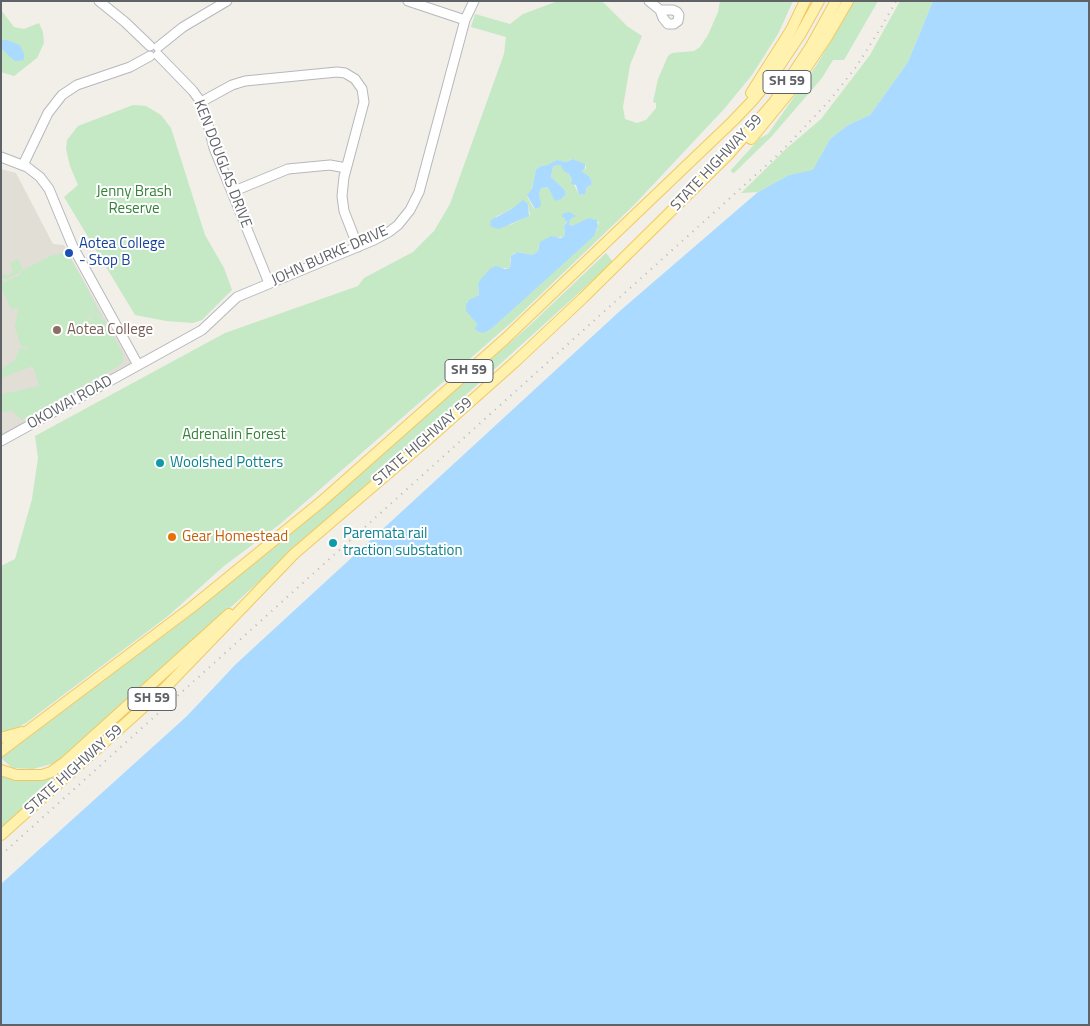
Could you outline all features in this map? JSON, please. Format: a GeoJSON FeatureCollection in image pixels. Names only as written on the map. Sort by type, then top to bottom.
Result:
{"type":"FeatureCollection","features":[{"type":"Feature","properties":{"kind":"main road"},"geometry":{"type":"LineString","coordinates":[[733,121],[791,30],[805,1]]}},
{"type":"Feature","properties":{"kind":"main road","name":"STATE HIGHWAY 59"},"geometry":{"type":"LineString","coordinates":[[1,752],[192,607],[321,502],[506,339],[733,121],[776,71],[800,35],[819,1]]}},
{"type":"Feature","properties":{"kind":"main road","name":"STATE HIGHWAY 59"},"geometry":{"type":"LineString","coordinates":[[1,835],[165,688],[294,554],[529,348],[728,155],[774,102],[811,46],[836,1]]}},
{"type":"Feature","properties":{"kind":"main road"},"geometry":{"type":"LineString","coordinates":[[728,155],[745,146],[782,103],[827,37],[848,1]]}},
{"type":"Feature","properties":{"kind":"main road"},"geometry":{"type":"LineString","coordinates":[[1,770],[16,775],[42,775],[51,772],[65,762],[294,554]]}},
{"type":"Feature","properties":{"kind":"main road"},"geometry":{"type":"LineString","coordinates":[[1,738],[30,729]]}},
{"type":"Feature","properties":{"kind":"street","name":"KEN DOUGLAS DRIVE"},"geometry":{"type":"LineString","coordinates":[[99,1],[125,22],[193,91],[201,102],[206,114],[214,148],[269,283]]}},
{"type":"Feature","properties":{"kind":"street"},"geometry":{"type":"LineString","coordinates":[[23,165],[48,113],[62,95],[77,85],[130,67],[184,27],[227,1]]}},
{"type":"Feature","properties":{"kind":"street"},"geometry":{"type":"LineString","coordinates":[[408,1],[465,20]]}},
{"type":"Feature","properties":{"kind":"street","name":"JOHN BURKE DRIVE"},"geometry":{"type":"LineString","coordinates":[[138,365],[202,330],[237,296],[379,238],[393,229],[405,217],[416,200],[465,20],[474,1]]}},
{"type":"Feature","properties":{"kind":"street"},"geometry":{"type":"LineString","coordinates":[[649,1],[660,10]]}},
{"type":"Feature","properties":{"kind":"street"},"geometry":{"type":"LineString","coordinates":[[201,102],[245,80],[328,72],[345,73],[358,82],[364,99],[342,185],[342,203],[358,247]]}},
{"type":"Feature","properties":{"kind":"street"},"geometry":{"type":"LineString","coordinates":[[1,158],[23,165],[40,177],[49,189],[73,247],[138,365]]}},
{"type":"Feature","properties":{"kind":"street"},"geometry":{"type":"LineString","coordinates":[[232,192],[288,170],[330,166],[346,168]]}},
{"type":"Feature","properties":{"kind":"street","name":"OKOWAI ROAD"},"geometry":{"type":"LineString","coordinates":[[1,442],[138,365]]}},
{"type":"Feature","properties":{"kind":"shaded area","name":"Aotea College"},"geometry":{"type":"Polygon","coordinates":[[[1,169],[16,173],[53,244],[64,245],[131,364],[1,439],[1,169]]]}},
{"type":"Feature","properties":{"kind":"green space","name":"Adrenalin Forest"},"geometry":{"type":"Polygon","coordinates":[[[558,1],[599,1],[604,3],[627,26],[642,36],[630,65],[623,107],[625,119],[637,123],[646,120],[656,108],[656,103],[653,102],[658,79],[668,56],[672,53],[694,51],[700,47],[708,35],[718,12],[720,1],[793,1],[778,34],[752,75],[724,109],[634,205],[512,322],[280,524],[224,566],[168,616],[26,723],[1,736],[1,566],[15,559],[32,499],[38,458],[35,436],[225,333],[358,286],[364,278],[413,252],[434,231],[450,204],[504,54],[506,37],[471,27],[475,14],[510,24],[523,14],[558,1]],[[571,159],[566,162],[557,160],[536,169],[532,189],[527,196],[534,209],[540,203],[539,194],[541,188],[548,187],[555,200],[566,194],[564,189],[551,177],[553,167],[556,165],[560,165],[569,174],[579,195],[582,195],[587,187],[591,185],[592,182],[589,176],[582,173],[586,166],[571,159]],[[528,204],[513,208],[495,217],[510,225],[530,215],[528,204]],[[563,218],[567,221],[564,226],[565,235],[563,237],[549,237],[539,245],[538,251],[533,255],[517,252],[513,254],[510,259],[510,268],[501,268],[478,284],[479,295],[467,302],[466,308],[477,324],[476,331],[479,330],[483,333],[490,330],[566,259],[586,243],[597,230],[599,222],[593,219],[572,226],[569,224],[569,221],[573,219],[563,218]]]}},
{"type":"Feature","properties":{"kind":"green space"},"geometry":{"type":"Polygon","coordinates":[[[853,1],[878,1],[844,60],[833,60],[822,78],[771,137],[734,173],[731,172],[760,138],[768,134],[816,66],[853,1]]]}},
{"type":"Feature","properties":{"kind":"green space"},"geometry":{"type":"Polygon","coordinates":[[[900,1],[933,1],[908,62],[870,115],[848,125],[830,139],[813,171],[789,175],[758,192],[741,193],[786,149],[821,119],[870,55],[900,1]]]}},
{"type":"Feature","properties":{"kind":"green space"},"geometry":{"type":"Polygon","coordinates":[[[1,10],[14,27],[24,29],[39,23],[43,32],[44,43],[37,58],[14,76],[1,72],[1,10]]]}},
{"type":"Feature","properties":{"kind":"green space","name":"Jenny Brash Reserve"},"geometry":{"type":"Polygon","coordinates":[[[133,105],[146,106],[161,115],[171,128],[205,235],[224,268],[232,290],[202,320],[193,323],[166,321],[135,315],[64,197],[78,185],[70,166],[66,149],[67,140],[78,126],[133,105]]]}},
{"type":"Feature","properties":{"kind":"green space","name":"Aotea College"},"geometry":{"type":"Polygon","coordinates":[[[67,252],[103,318],[90,305],[92,320],[79,308],[92,322],[93,321],[91,307],[101,320],[104,319],[123,354],[123,362],[22,420],[12,411],[1,412],[1,391],[3,394],[39,386],[33,366],[1,378],[1,369],[15,360],[20,348],[32,350],[21,346],[15,327],[18,309],[17,307],[12,310],[1,288],[1,280],[5,282],[20,275],[21,271],[51,256],[67,252]]]}},
{"type":"Feature","properties":{"kind":"green space"},"geometry":{"type":"Polygon","coordinates":[[[606,253],[613,262],[118,709],[55,763],[33,769],[12,768],[1,758],[187,618],[449,396],[529,326],[606,253]]]}},
{"type":"Feature","properties":{"kind":"green space"},"geometry":{"type":"Polygon","coordinates":[[[18,259],[22,268],[19,273],[6,279],[1,279],[1,275],[5,274],[6,276],[13,272],[10,263],[18,259]]]}},
{"type":"Feature","properties":{"kind":"green space"},"geometry":{"type":"Polygon","coordinates":[[[59,773],[62,775],[1,831],[1,774],[20,780],[42,781],[59,773]]]}},
{"type":"Feature","properties":{"kind":"water"},"geometry":{"type":"Polygon","coordinates":[[[933,1],[1089,1],[1089,1025],[1,1025],[1,884],[187,716],[236,664],[621,310],[758,192],[789,175],[813,170],[830,139],[848,125],[870,115],[908,62],[933,1]]]}},
{"type":"Feature","properties":{"kind":"water"},"geometry":{"type":"Polygon","coordinates":[[[1,40],[7,40],[20,45],[24,54],[24,60],[15,61],[10,57],[1,48],[1,40]]]}},
{"type":"Feature","properties":{"kind":"water"},"geometry":{"type":"Polygon","coordinates":[[[572,159],[585,164],[585,169],[582,172],[589,176],[592,182],[587,187],[585,194],[579,195],[576,185],[571,184],[572,180],[569,174],[560,165],[556,165],[553,167],[551,177],[564,189],[566,194],[561,199],[555,201],[548,187],[541,188],[539,194],[541,205],[535,209],[527,195],[532,189],[536,169],[557,160],[566,162],[572,159]]]}},
{"type":"Feature","properties":{"kind":"water"},"geometry":{"type":"Polygon","coordinates":[[[523,200],[528,204],[529,216],[499,229],[490,225],[491,220],[523,200]]]}},
{"type":"Feature","properties":{"kind":"water"},"geometry":{"type":"Polygon","coordinates":[[[569,212],[576,216],[570,219],[569,224],[572,226],[589,218],[597,220],[598,226],[594,236],[490,330],[483,333],[475,330],[477,324],[466,311],[466,304],[469,300],[479,295],[478,284],[481,279],[491,268],[496,266],[505,269],[510,268],[511,256],[517,252],[533,255],[538,251],[540,242],[551,236],[563,237],[565,235],[564,226],[567,222],[562,214],[569,212]]]}},
{"type":"Feature","properties":{"kind":"railway"},"geometry":{"type":"LineString","coordinates":[[1,855],[780,153],[830,100],[856,67],[896,1]]}},
{"type":"Feature","properties":{"kind":"place","name":"Aotea College - Stop B"},"geometry":{"type":"Point","coordinates":[69,253]}},
{"type":"Feature","properties":{"kind":"place","name":"Aotea College"},"geometry":{"type":"Point","coordinates":[57,330]}},
{"type":"Feature","properties":{"kind":"place","name":"Woolshed Potters"},"geometry":{"type":"Point","coordinates":[160,463]}},
{"type":"Feature","properties":{"kind":"place","name":"Gear Homestead"},"geometry":{"type":"Point","coordinates":[172,537]}},
{"type":"Feature","properties":{"kind":"place","name":"Paremata rail traction substation"},"geometry":{"type":"Point","coordinates":[333,543]}}]}
